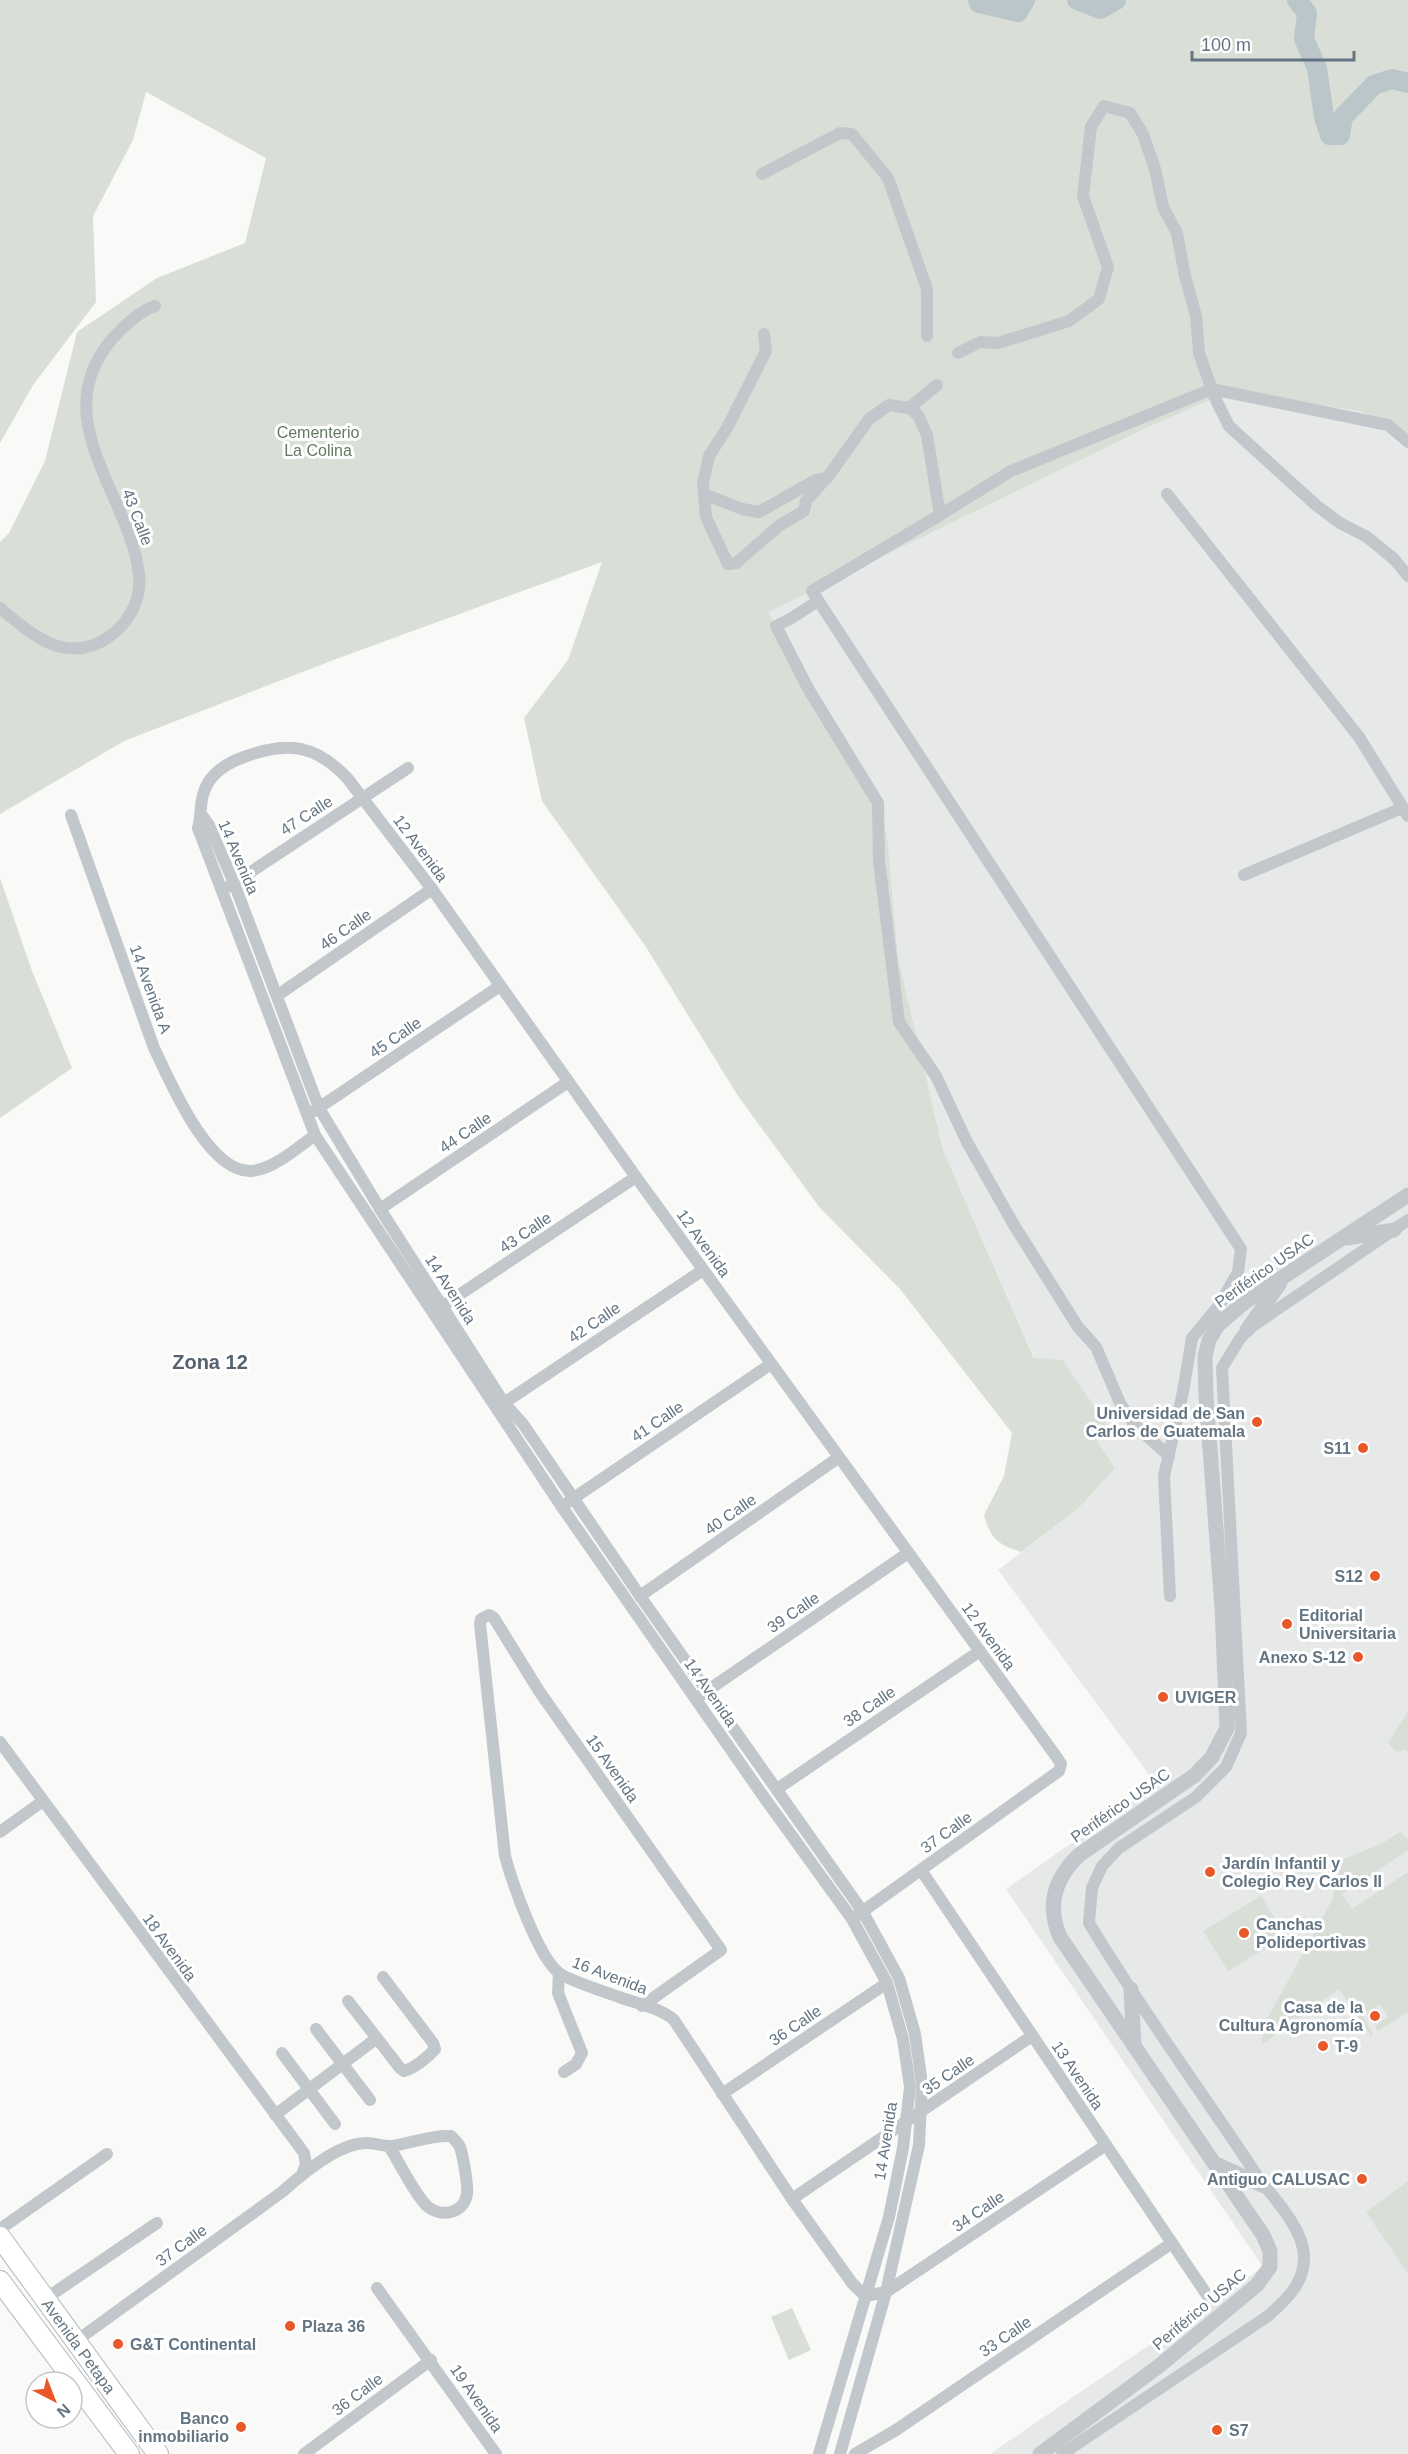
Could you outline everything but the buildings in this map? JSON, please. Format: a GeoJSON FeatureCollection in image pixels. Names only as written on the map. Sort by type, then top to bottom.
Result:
{"type":"FeatureCollection","features":[{"type":"Feature","properties":{"kind":"main road","name":"Avenida Petapa"},"geometry":{"type":"LineString","coordinates":[[0,2237],[158,2454]]}},
{"type":"Feature","properties":{"kind":"main road"},"geometry":{"type":"LineString","coordinates":[[0,2257],[11,2260],[26,2272]]}},
{"type":"Feature","properties":{"kind":"main road","name":"Avenida Petapa"},"geometry":{"type":"LineString","coordinates":[[0,2281],[129,2454]]}},
{"type":"Feature","properties":{"kind":"main road"},"geometry":{"type":"LineString","coordinates":[[109,2426],[119,2420],[131,2423],[140,2430]]}},
{"type":"Feature","properties":{"kind":"street"},"geometry":{"type":"LineString","coordinates":[[958,353],[980,342],[998,344],[1069,321],[1099,299],[1108,267],[1083,196],[1091,127],[1104,106],[1130,113],[1143,134],[1155,169],[1163,207],[1177,232],[1185,276],[1196,316],[1199,353],[1229,426],[1317,506],[1340,523],[1367,537],[1394,558],[1408,576]]}},
{"type":"Feature","properties":{"kind":"street"},"geometry":{"type":"LineString","coordinates":[[762,174],[840,133],[852,134],[888,178],[927,289],[927,336]]}},
{"type":"Feature","properties":{"kind":"street","name":"43 Calle"},"geometry":{"type":"LineString","coordinates":[[0,608],[43,639],[58,647],[75,650],[102,641],[117,632],[130,616],[140,589],[139,574],[128,537],[98,461],[87,426],[86,411],[97,361],[107,345],[144,309],[155,306]]}},
{"type":"Feature","properties":{"kind":"street"},"geometry":{"type":"LineString","coordinates":[[764,334],[766,351],[727,428],[709,456],[703,483],[706,517],[728,564],[736,563],[780,525],[804,511],[806,501],[827,478],[869,419],[889,405],[909,408],[918,415],[927,435],[940,515]]}},
{"type":"Feature","properties":{"kind":"street"},"geometry":{"type":"LineString","coordinates":[[909,408],[937,385]]}},
{"type":"Feature","properties":{"kind":"street"},"geometry":{"type":"LineString","coordinates":[[1170,1596],[1164,1476],[1183,1392],[1192,1338],[1220,1304],[1238,1272],[1241,1249],[812,591],[1011,471],[1212,389],[1388,425],[1408,442]]}},
{"type":"Feature","properties":{"kind":"street"},"geometry":{"type":"LineString","coordinates":[[704,494],[742,509],[759,512],[816,480],[827,478]]}},
{"type":"Feature","properties":{"kind":"street"},"geometry":{"type":"LineString","coordinates":[[1167,494],[1359,737],[1405,812],[1244,875]]}},
{"type":"Feature","properties":{"kind":"street"},"geometry":{"type":"LineString","coordinates":[[818,601],[790,620],[776,626],[809,690],[878,803],[879,861],[899,1022],[936,1076],[967,1142],[1014,1225],[1078,1327],[1096,1347],[1125,1410],[1134,1424],[1169,1456]]}},
{"type":"Feature","properties":{"kind":"street","name":"12 Avenida"},"geometry":{"type":"LineString","coordinates":[[201,814],[201,801],[209,781],[220,770],[236,760],[259,751],[286,746],[304,749],[321,756],[335,766],[363,798],[432,889],[838,1458],[1058,1759],[1061,1764],[1059,1771]]}},
{"type":"Feature","properties":{"kind":"street","name":"47 Calle"},"geometry":{"type":"LineString","coordinates":[[222,891],[408,768]]}},
{"type":"Feature","properties":{"kind":"street","name":"14 Avenida"},"geometry":{"type":"LineString","coordinates":[[201,814],[210,825],[278,996],[314,1112],[315,1135],[562,1507],[761,1793],[852,1919],[887,1983],[903,2039],[910,2087],[907,2122],[889,2217],[819,2454]]}},
{"type":"Feature","properties":{"kind":"street","name":"14 Avenida"},"geometry":{"type":"LineString","coordinates":[[201,814],[198,828],[314,1112],[380,1209],[504,1403],[522,1424],[863,1912],[899,1978],[915,2034],[922,2084],[922,2111],[916,2156],[886,2292],[840,2454]]}},
{"type":"Feature","properties":{"kind":"street","name":"14 Avenida A"},"geometry":{"type":"LineString","coordinates":[[71,815],[154,1048],[188,1113],[208,1144],[225,1161],[242,1170],[259,1170],[285,1157],[315,1135]]}},
{"type":"Feature","properties":{"kind":"street","name":"46 Calle"},"geometry":{"type":"LineString","coordinates":[[278,996],[432,889]]}},
{"type":"Feature","properties":{"kind":"street","name":"45 Calle"},"geometry":{"type":"LineString","coordinates":[[314,1112],[500,986]]}},
{"type":"Feature","properties":{"kind":"street","name":"44 Calle"},"geometry":{"type":"LineString","coordinates":[[380,1209],[568,1082]]}},
{"type":"Feature","properties":{"kind":"street","name":"43 Calle"},"geometry":{"type":"LineString","coordinates":[[432,1313],[636,1177]]}},
{"type":"Feature","properties":{"kind":"street","name":"Periférico USAC"},"geometry":{"type":"LineString","coordinates":[[1040,2454],[1159,2366],[1257,2285],[1269,2268],[1270,2251],[1263,2235],[1211,2162],[1060,1937],[1055,1926],[1053,1899],[1056,1888],[1070,1864],[1195,1775],[1212,1757],[1227,1728],[1205,1356],[1209,1340],[1218,1325],[1245,1302],[1408,1195]]}},
{"type":"Feature","properties":{"kind":"street"},"geometry":{"type":"LineString","coordinates":[[1247,1330],[1408,1220]]}},
{"type":"Feature","properties":{"kind":"street"},"geometry":{"type":"LineString","coordinates":[[1341,1239],[1394,1230]]}},
{"type":"Feature","properties":{"kind":"street","name":"42 Calle"},"geometry":{"type":"LineString","coordinates":[[504,1403],[703,1269]]}},
{"type":"Feature","properties":{"kind":"street"},"geometry":{"type":"LineString","coordinates":[[1062,2454],[1268,2316],[1296,2287],[1303,2265],[1302,2244],[1297,2230],[1264,2186],[1089,1923],[1092,1888],[1102,1866],[1119,1848],[1196,1797],[1226,1767],[1241,1732],[1222,1368],[1285,1275]]}},
{"type":"Feature","properties":{"kind":"street","name":"41 Calle"},"geometry":{"type":"LineString","coordinates":[[562,1507],[771,1364]]}},
{"type":"Feature","properties":{"kind":"street","name":"40 Calle"},"geometry":{"type":"LineString","coordinates":[[640,1596],[838,1458]]}},
{"type":"Feature","properties":{"kind":"street","name":"39 Calle"},"geometry":{"type":"LineString","coordinates":[[696,1698],[908,1553]]}},
{"type":"Feature","properties":{"kind":"street","name":"15 Avenida"},"geometry":{"type":"LineString","coordinates":[[480,1624],[484,1616],[489,1615],[494,1618],[539,1691],[721,1950],[642,2006]]}},
{"type":"Feature","properties":{"kind":"street","name":"16 Avenida"},"geometry":{"type":"LineString","coordinates":[[480,1624],[505,1856],[512,1880],[545,1954],[558,1973],[670,2016],[674,2020],[792,2199],[852,2283],[865,2296]]}},
{"type":"Feature","properties":{"kind":"street","name":"38 Calle"},"geometry":{"type":"LineString","coordinates":[[777,1789],[980,1652]]}},
{"type":"Feature","properties":{"kind":"street","name":"18 Avenida"},"geometry":{"type":"LineString","coordinates":[[0,1742],[304,2153],[306,2164],[303,2172]]}},
{"type":"Feature","properties":{"kind":"street","name":"37 Calle"},"geometry":{"type":"LineString","coordinates":[[852,1919],[1059,1771]]}},
{"type":"Feature","properties":{"kind":"street"},"geometry":{"type":"LineString","coordinates":[[0,1832],[43,1801]]}},
{"type":"Feature","properties":{"kind":"street","name":"13 Avenida"},"geometry":{"type":"LineString","coordinates":[[921,1870],[1209,2298]]}},
{"type":"Feature","properties":{"kind":"street"},"geometry":{"type":"LineString","coordinates":[[558,1973],[558,1994],[582,2053],[576,2064],[564,2072]]}},
{"type":"Feature","properties":{"kind":"street"},"geometry":{"type":"LineString","coordinates":[[348,2001],[404,2071],[409,2070],[435,2049],[434,2043],[383,1977]]}},
{"type":"Feature","properties":{"kind":"street","name":"36 Calle"},"geometry":{"type":"LineString","coordinates":[[722,2094],[887,1983]]}},
{"type":"Feature","properties":{"kind":"street"},"geometry":{"type":"LineString","coordinates":[[1131,1989],[1134,2047]]}},
{"type":"Feature","properties":{"kind":"street"},"geometry":{"type":"LineString","coordinates":[[316,2029],[369,2100]]}},
{"type":"Feature","properties":{"kind":"street","name":"35 Calle"},"geometry":{"type":"LineString","coordinates":[[792,2199],[1032,2036]]}},
{"type":"Feature","properties":{"kind":"street"},"geometry":{"type":"LineString","coordinates":[[276,2115],[377,2038]]}},
{"type":"Feature","properties":{"kind":"street"},"geometry":{"type":"LineString","coordinates":[[282,2053],[335,2124]]}},
{"type":"Feature","properties":{"kind":"street","name":"37 Calle"},"geometry":{"type":"LineString","coordinates":[[76,2341],[282,2192],[303,2172],[345,2148],[364,2143],[389,2146],[437,2135],[451,2136],[459,2145],[466,2182],[467,2194],[462,2204],[455,2211],[443,2214],[425,2204],[389,2146]]}},
{"type":"Feature","properties":{"kind":"street","name":"34 Calle"},"geometry":{"type":"LineString","coordinates":[[865,2296],[886,2292],[1106,2145]]}},
{"type":"Feature","properties":{"kind":"street"},"geometry":{"type":"LineString","coordinates":[[0,2229],[107,2154]]}},
{"type":"Feature","properties":{"kind":"street"},"geometry":{"type":"LineString","coordinates":[[1211,2162],[1264,2186]]}},
{"type":"Feature","properties":{"kind":"street"},"geometry":{"type":"LineString","coordinates":[[45,2299],[157,2223]]}},
{"type":"Feature","properties":{"kind":"street","name":"33 Calle"},"geometry":{"type":"LineString","coordinates":[[855,2454],[896,2430],[1172,2243]]}},
{"type":"Feature","properties":{"kind":"street","name":"19 Avenida"},"geometry":{"type":"LineString","coordinates":[[376,2288],[431,2360],[457,2401],[496,2454]]}},
{"type":"Feature","properties":{"kind":"street","name":"36 Calle"},"geometry":{"type":"LineString","coordinates":[[304,2454],[431,2360]]}},
{"type":"Feature","properties":{"kind":"shaded area","name":"Universidad de San Carlos de Guatemala"},"geometry":{"type":"Polygon","coordinates":[[[1228,392],[1360,411],[1408,435],[1408,2454],[990,2454],[1263,2267],[1006,1889],[1156,1784],[998,1570],[1079,1508],[1115,1468],[1093,1434],[1107,1425],[1063,1360],[1035,1359],[943,1150],[898,957],[887,834],[769,612],[1142,430],[1228,392]]]}},
{"type":"Feature","properties":{"kind":"green space","name":"Cementerio La Colina"},"geometry":{"type":"Polygon","coordinates":[[[0,0],[1408,0],[1408,435],[1360,411],[1228,392],[1142,430],[769,612],[887,834],[898,957],[943,1150],[1034,1358],[1063,1360],[1107,1425],[1093,1434],[1115,1468],[1079,1508],[1021,1552],[996,1540],[984,1515],[1004,1476],[1012,1433],[900,1289],[820,1208],[738,1096],[646,947],[542,801],[524,718],[568,660],[602,562],[336,659],[124,741],[0,814],[0,542],[9,533],[45,461],[77,332],[157,278],[245,243],[266,158],[146,92],[133,140],[93,216],[96,302],[33,385],[0,443],[0,0]]]}},
{"type":"Feature","properties":{"kind":"green space"},"geometry":{"type":"Polygon","coordinates":[[[0,878],[32,971],[72,1068],[0,1118],[0,878]]]}},
{"type":"Feature","properties":{"kind":"green space"},"geometry":{"type":"Polygon","coordinates":[[[1408,1711],[1408,1752],[1405,1749],[1397,1752],[1388,1743],[1408,1711]]]}},
{"type":"Feature","properties":{"kind":"green space"},"geometry":{"type":"Polygon","coordinates":[[[1400,1832],[1408,1839],[1408,1850],[1342,1894],[1352,1909],[1408,1872],[1408,2012],[1378,2031],[1375,2026],[1388,2017],[1380,2004],[1362,2015],[1373,2034],[1371,2036],[1339,1989],[1261,2045],[1266,2021],[1332,1900],[1341,1860],[1381,1844],[1400,1832]]]}},
{"type":"Feature","properties":{"kind":"green space","name":"Canchas Polideportivas"},"geometry":{"type":"Polygon","coordinates":[[[1261,1896],[1286,1936],[1228,1971],[1203,1931],[1261,1896]]]}},
{"type":"Feature","properties":{"kind":"green space"},"geometry":{"type":"Polygon","coordinates":[[[1408,2181],[1408,2274],[1366,2212],[1408,2181]]]}},
{"type":"Feature","properties":{"kind":"green space"},"geometry":{"type":"Polygon","coordinates":[[[792,2308],[811,2350],[789,2360],[771,2317],[792,2308]]]}},
{"type":"Feature","properties":{"kind":"waterway"},"geometry":{"type":"LineString","coordinates":[[978,0],[979,3],[1018,12],[1025,0]]}},
{"type":"Feature","properties":{"kind":"waterway"},"geometry":{"type":"LineString","coordinates":[[1077,0],[1100,9],[1116,0]]}},
{"type":"Feature","properties":{"kind":"waterway"},"geometry":{"type":"LineString","coordinates":[[1297,0],[1307,13],[1304,39],[1317,68],[1324,117],[1330,135],[1340,135],[1343,117],[1374,85],[1392,79],[1408,83]]}},
{"type":"Feature","properties":{"kind":"place","name":"Universidad de San Carlos de Guatemala"},"geometry":{"type":"Point","coordinates":[1257,1422]}},
{"type":"Feature","properties":{"kind":"place","name":"S11"},"geometry":{"type":"Point","coordinates":[1363,1448]}},
{"type":"Feature","properties":{"kind":"place","name":"S12"},"geometry":{"type":"Point","coordinates":[1375,1576]}},
{"type":"Feature","properties":{"kind":"place","name":"Editorial Universitaria"},"geometry":{"type":"Point","coordinates":[1287,1624]}},
{"type":"Feature","properties":{"kind":"place","name":"Anexo S-12"},"geometry":{"type":"Point","coordinates":[1358,1657]}},
{"type":"Feature","properties":{"kind":"place","name":"UVIGER"},"geometry":{"type":"Point","coordinates":[1163,1697]}},
{"type":"Feature","properties":{"kind":"place","name":"Jardín Infantil y Colegio Rey Carlos II"},"geometry":{"type":"Point","coordinates":[1210,1872]}},
{"type":"Feature","properties":{"kind":"place","name":"Canchas Polideportivas"},"geometry":{"type":"Point","coordinates":[1244,1933]}},
{"type":"Feature","properties":{"kind":"place","name":"Casa de la Cultura Agronomía"},"geometry":{"type":"Point","coordinates":[1375,2016]}},
{"type":"Feature","properties":{"kind":"place","name":"T-9"},"geometry":{"type":"Point","coordinates":[1323,2046]}},
{"type":"Feature","properties":{"kind":"place","name":"Antiguo CALUSAC"},"geometry":{"type":"Point","coordinates":[1362,2179]}},
{"type":"Feature","properties":{"kind":"place","name":"Plaza 36"},"geometry":{"type":"Point","coordinates":[290,2326]}},
{"type":"Feature","properties":{"kind":"place","name":"G&T Continental"},"geometry":{"type":"Point","coordinates":[118,2344]}},
{"type":"Feature","properties":{"kind":"place","name":"Banco inmobiliario"},"geometry":{"type":"Point","coordinates":[241,2427]}},
{"type":"Feature","properties":{"kind":"place","name":"S7"},"geometry":{"type":"Point","coordinates":[1217,2430]}},
{"type":"Feature","properties":{"kind":"district","name":"Zona 12"},"geometry":{"type":"Point","coordinates":[210,1362]}}]}
